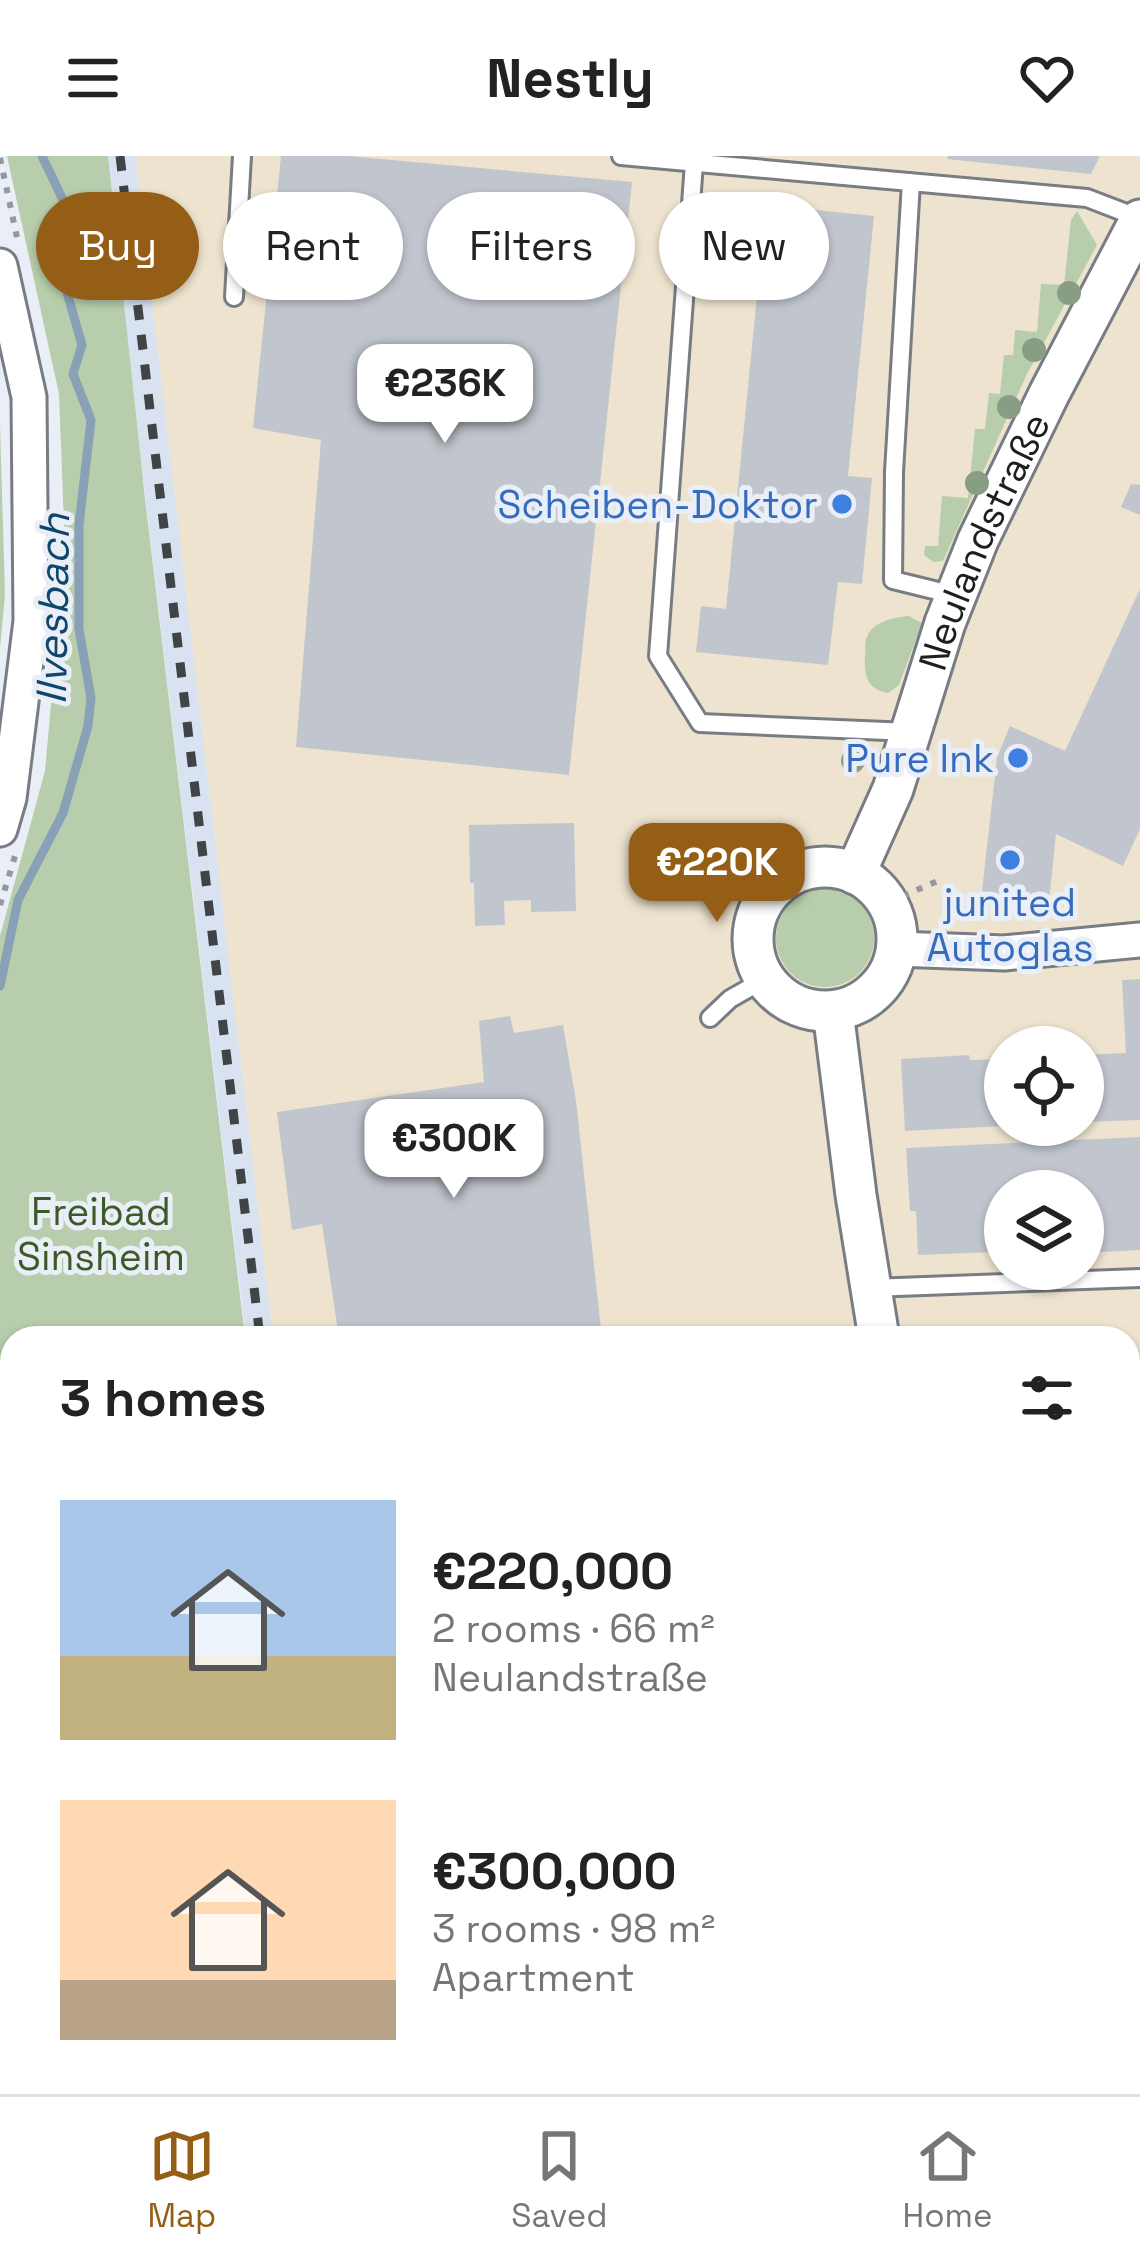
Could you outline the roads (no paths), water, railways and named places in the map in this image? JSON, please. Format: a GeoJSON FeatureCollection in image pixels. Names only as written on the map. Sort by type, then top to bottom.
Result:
{"type":"FeatureCollection","features":[{"type":"Feature","properties":{"kind":"street","name":"Neulandstraße"},"geometry":{"type":"LineString","coordinates":[[855,874],[892,789],[954,595],[1049,394],[1140,219]]}},
{"type":"Feature","properties":{"kind":"street"},"geometry":{"type":"LineString","coordinates":[[0,266],[31,621],[9,798],[0,829]]}},
{"type":"Feature","properties":{"kind":"street"},"geometry":{"type":"LineString","coordinates":[[836,868],[874,886],[889,905],[896,926],[896,949],[882,984],[868,997],[833,1011],[813,1010],[794,1005],[765,979],[756,960],[755,919],[764,900],[795,873],[836,868]]}},
{"type":"Feature","properties":{"kind":"street"},"geometry":{"type":"LineString","coordinates":[[896,949],[1004,953],[1140,940]]}},
{"type":"Feature","properties":{"kind":"street"},"geometry":{"type":"LineString","coordinates":[[833,1011],[877,1326]]}},
{"type":"Feature","properties":{"kind":"lane"},"geometry":{"type":"LineString","coordinates":[[240,192],[242,156]]}},
{"type":"Feature","properties":{"kind":"lane"},"geometry":{"type":"LineString","coordinates":[[621,156],[1087,198],[1140,219]]}},
{"type":"Feature","properties":{"kind":"lane"},"geometry":{"type":"LineString","coordinates":[[694,163],[658,656],[700,723],[911,732]]}},
{"type":"Feature","properties":{"kind":"lane"},"geometry":{"type":"LineString","coordinates":[[911,182],[894,472],[893,580],[954,595]]}},
{"type":"Feature","properties":{"kind":"lane"},"geometry":{"type":"LineString","coordinates":[[710,1018],[730,999],[765,979]]}},
{"type":"Feature","properties":{"kind":"lane"},"geometry":{"type":"LineString","coordinates":[[871,1288],[1140,1278]]}},
{"type":"Feature","properties":{"kind":"waterway","name":"Ilvesbach"},"geometry":{"type":"LineString","coordinates":[[0,986],[18,900],[63,813],[88,726],[91,698],[79,629],[79,525],[91,420],[73,374],[82,345],[66,289],[64,202],[42,156]]}},
{"type":"Feature","properties":{"kind":"railway"},"geometry":{"type":"LineString","coordinates":[[120,156],[259,1326]]}},
{"type":"Feature","properties":{"kind":"place","name":"Scheiben-Doktor"},"geometry":{"type":"Point","coordinates":[842,504]}},
{"type":"Feature","properties":{"kind":"place","name":"Pure Ink"},"geometry":{"type":"Point","coordinates":[1018,758]}},
{"type":"Feature","properties":{"kind":"place","name":"junited Autoglas"},"geometry":{"type":"Point","coordinates":[1010,860]}},
{"type":"Feature","properties":{"kind":"park label","name":"Freibad Sinsheim"},"geometry":{"type":"Point","coordinates":[101,1234]}}]}
